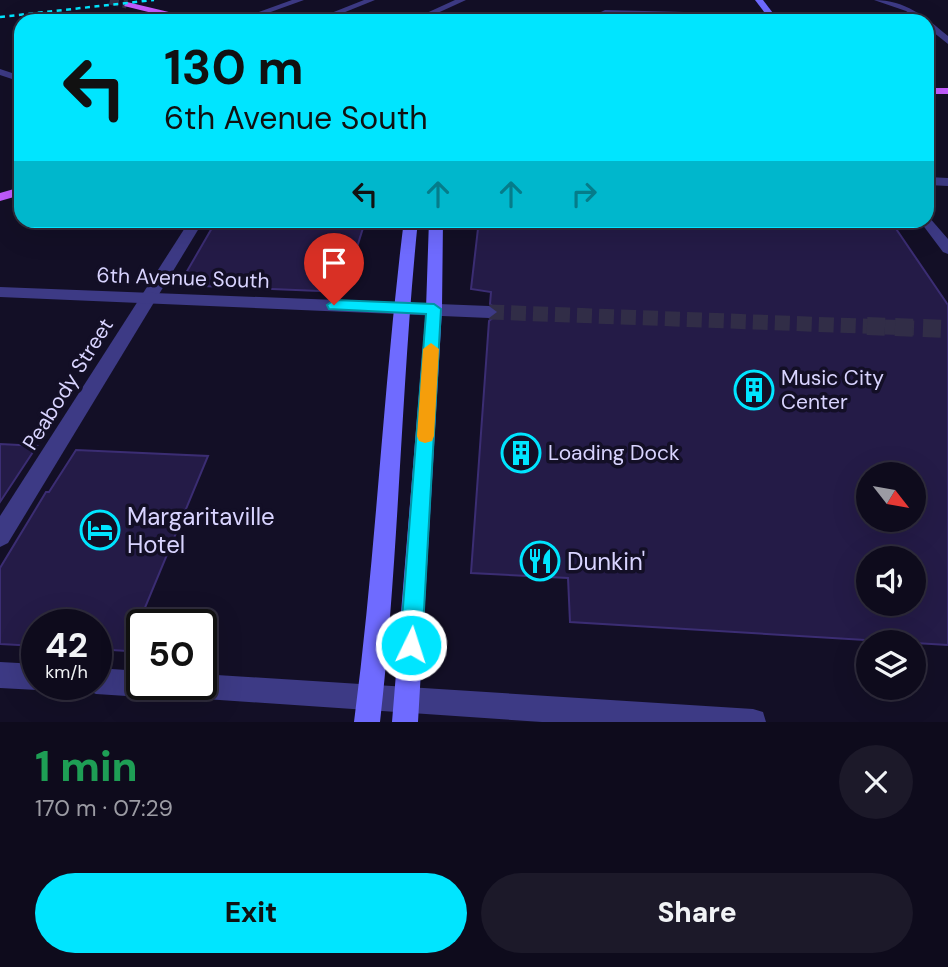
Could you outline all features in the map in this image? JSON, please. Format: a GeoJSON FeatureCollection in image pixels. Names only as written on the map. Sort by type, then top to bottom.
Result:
{"type":"FeatureCollection","features":[{"type":"Feature","properties":{"kind":"main road"},"geometry":{"type":"LineString","coordinates":[[127,4],[167,14]]}},
{"type":"Feature","properties":{"kind":"main road"},"geometry":{"type":"LineString","coordinates":[[369,710],[399,308],[410,228]]}},
{"type":"Feature","properties":{"kind":"main road"},"geometry":{"type":"LineString","coordinates":[[406,711],[434,309],[436,228]]}},
{"type":"Feature","properties":{"kind":"street"},"geometry":{"type":"LineString","coordinates":[[259,14],[300,0]]}},
{"type":"Feature","properties":{"kind":"street"},"geometry":{"type":"LineString","coordinates":[[334,14],[371,0]]}},
{"type":"Feature","properties":{"kind":"street"},"geometry":{"type":"LineString","coordinates":[[429,14],[462,0]]}},
{"type":"Feature","properties":{"kind":"street"},"geometry":{"type":"LineString","coordinates":[[878,0],[909,9],[916,14]]}},
{"type":"Feature","properties":{"kind":"street"},"geometry":{"type":"LineString","coordinates":[[934,22],[940,22]]}},
{"type":"Feature","properties":{"kind":"street"},"geometry":{"type":"LineString","coordinates":[[934,29],[948,41]]}},
{"type":"Feature","properties":{"kind":"street","name":"Peabody Street"},"geometry":{"type":"LineString","coordinates":[[0,536],[192,228]]}},
{"type":"Feature","properties":{"kind":"street"},"geometry":{"type":"LineString","coordinates":[[932,228],[948,249]]}},
{"type":"Feature","properties":{"kind":"street","name":"6th Avenue South"},"geometry":{"type":"LineString","coordinates":[[0,292],[489,312]]}},
{"type":"Feature","properties":{"kind":"street"},"geometry":{"type":"LineString","coordinates":[[0,675],[21,676]]}},
{"type":"Feature","properties":{"kind":"street"},"geometry":{"type":"LineString","coordinates":[[217,692],[369,710],[753,722]]}},
{"type":"Feature","properties":{"kind":"building"},"geometry":{"type":"Polygon","coordinates":[[[212,228],[363,228],[343,292],[179,285],[212,228]]]}},
{"type":"Feature","properties":{"kind":"building","name":"Music City Center"},"geometry":{"type":"Polygon","coordinates":[[[478,228],[895,228],[948,305],[948,645],[926,644],[926,630],[856,630],[856,639],[570,622],[568,578],[471,573],[489,321],[500,312],[490,304],[491,292],[471,289],[478,228]]]}},
{"type":"Feature","properties":{"kind":"building"},"geometry":{"type":"Polygon","coordinates":[[[0,444],[37,446],[0,502],[0,444]]]}},
{"type":"Feature","properties":{"kind":"building","name":"Margaritaville Hotel"},"geometry":{"type":"Polygon","coordinates":[[[76,450],[208,456],[144,609],[126,609],[126,651],[112,650],[112,609],[21,609],[21,645],[0,644],[0,568],[46,492],[49,492],[76,450]]]}},
{"type":"Feature","properties":{"kind":"tunnel"},"geometry":{"type":"LineString","coordinates":[[110,0],[127,4]]}},
{"type":"Feature","properties":{"kind":"tunnel"},"geometry":{"type":"LineString","coordinates":[[489,312],[914,328]]}},
{"type":"Feature","properties":{"kind":"tunnel"},"geometry":{"type":"LineString","coordinates":[[867,326],[948,329]]}},
{"type":"Feature","properties":{"kind":"railway"},"geometry":{"type":"LineString","coordinates":[[27,14],[154,0]]}},
{"type":"Feature","properties":{"kind":"railway"},"geometry":{"type":"LineString","coordinates":[[0,17],[14,15]]}},
{"type":"Feature","properties":{"kind":"slow traffic"},"geometry":{"type":"LineString","coordinates":[[425,436],[431,349]]}},
{"type":"Feature","properties":{"kind":"place","name":"Music City Center"},"geometry":{"type":"Point","coordinates":[754,390]}},
{"type":"Feature","properties":{"kind":"place","name":"Loading Dock"},"geometry":{"type":"Point","coordinates":[521,453]}},
{"type":"Feature","properties":{"kind":"place","name":"Margaritaville Hotel"},"geometry":{"type":"Point","coordinates":[100,530]}},
{"type":"Feature","properties":{"kind":"place","name":"Dunkin'"},"geometry":{"type":"Point","coordinates":[540,561]}},
{"type":"Feature","properties":{"kind":"route"},"geometry":{"type":"LineString","coordinates":[[334,305],[434,309],[411,645]]}}]}
